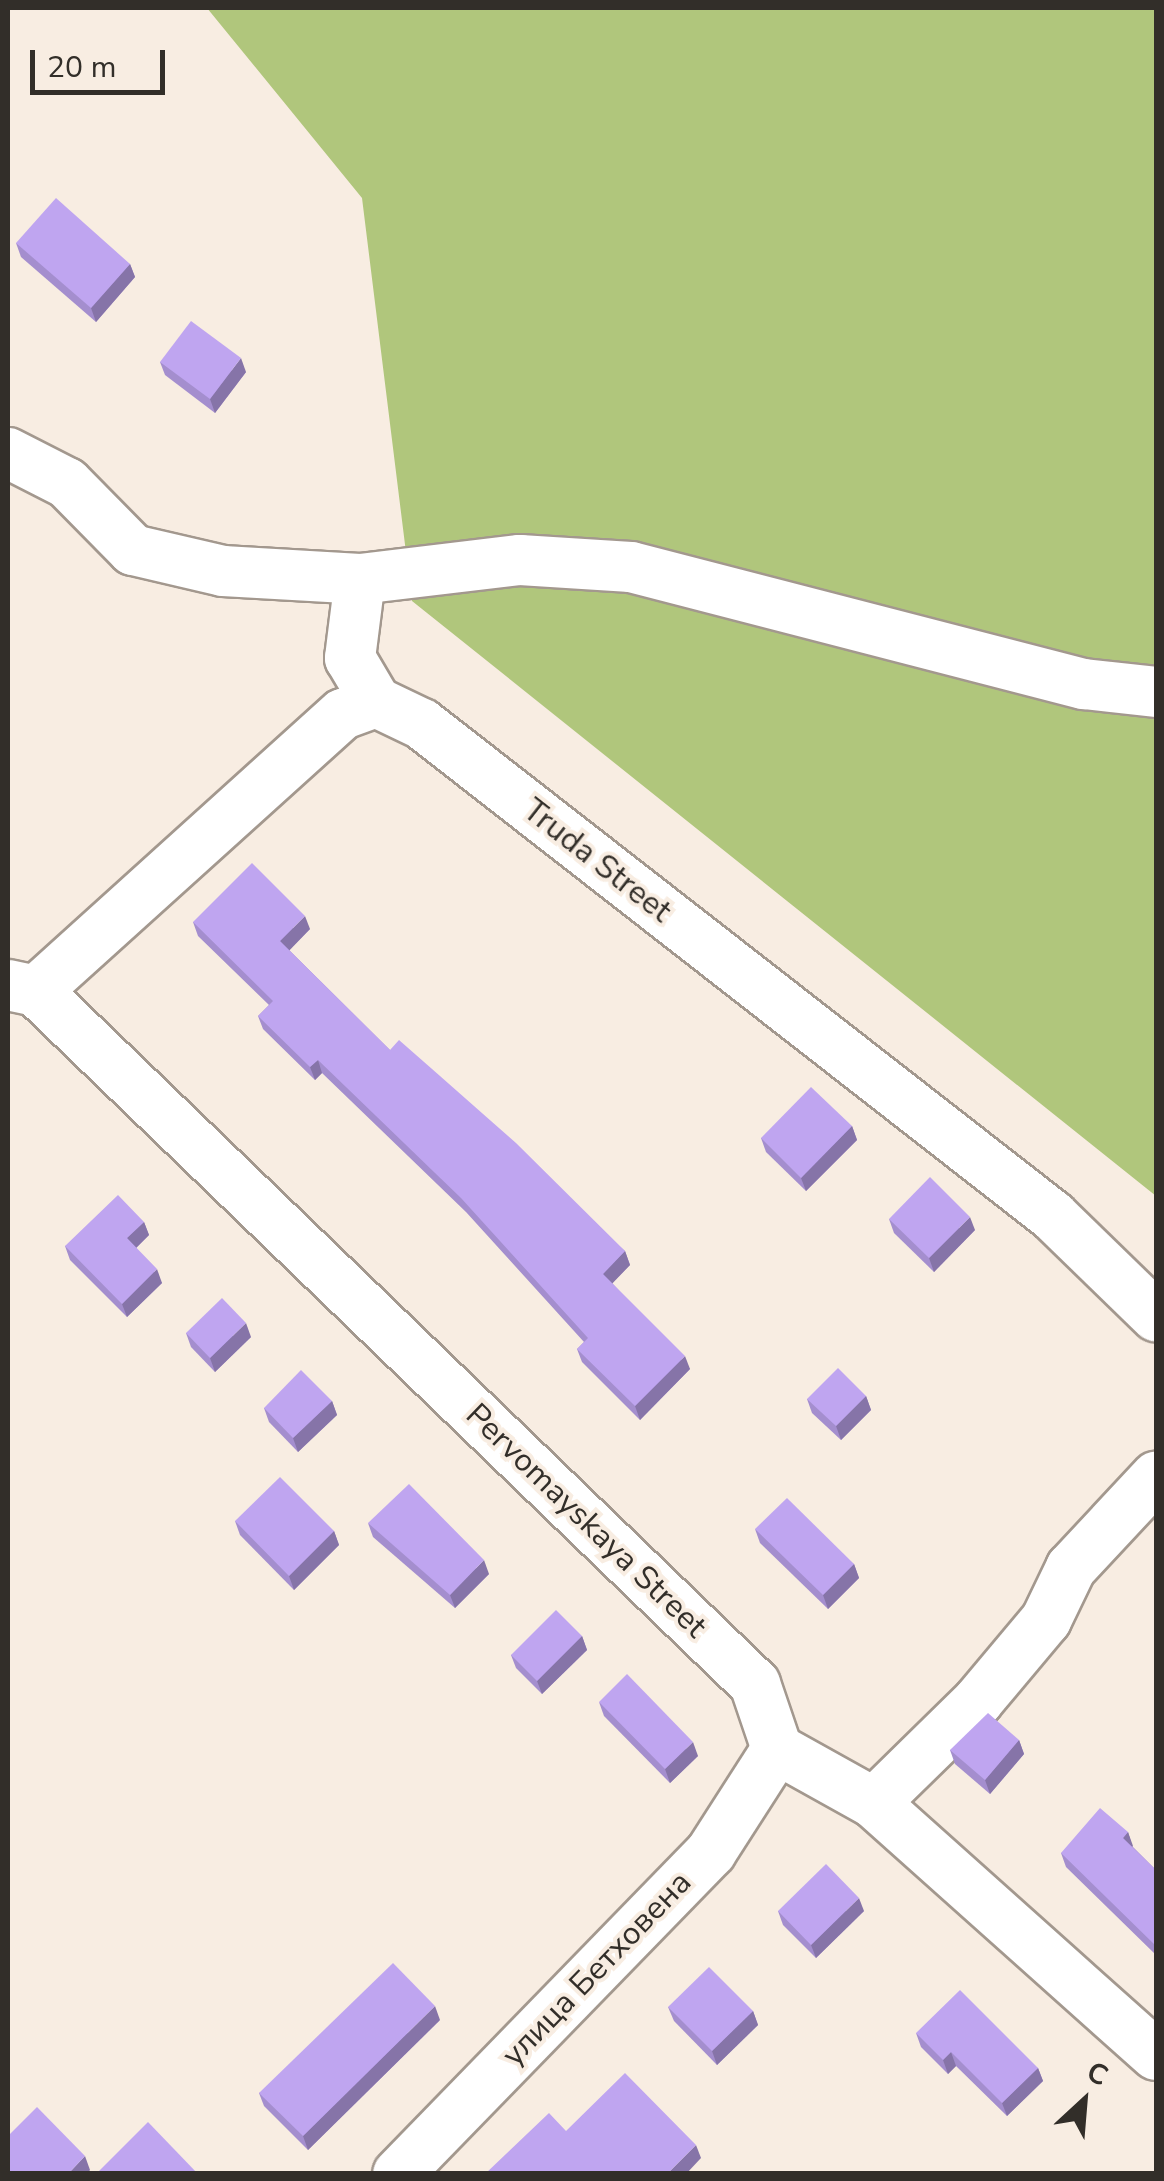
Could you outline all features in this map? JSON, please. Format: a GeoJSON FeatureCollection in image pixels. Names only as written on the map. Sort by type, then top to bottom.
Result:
{"type":"FeatureCollection","features":[{"type":"Feature","properties":{"kind":"street"},"geometry":{"type":"LineString","coordinates":[[8,453],[66,484],[133,550],[223,571],[360,579],[520,560],[631,567],[1084,684],[1156,692]]}},
{"type":"Feature","properties":{"kind":"street"},"geometry":{"type":"LineString","coordinates":[[22,988],[343,714],[376,702],[350,658],[360,579]]}},
{"type":"Feature","properties":{"kind":"street","name":"Truda Street"},"geometry":{"type":"LineString","coordinates":[[376,702],[422,724],[1052,1216],[1156,1316]]}},
{"type":"Feature","properties":{"kind":"street","name":"Pervomayskaya Street"},"geometry":{"type":"LineString","coordinates":[[22,988],[755,1684],[777,1749]]}},
{"type":"Feature","properties":{"kind":"street"},"geometry":{"type":"LineString","coordinates":[[874,1803],[978,1702],[1046,1620],[1071,1568],[1156,1477]]}},
{"type":"Feature","properties":{"kind":"street"},"geometry":{"type":"LineString","coordinates":[[777,1749],[874,1803],[1156,2055]]}},
{"type":"Feature","properties":{"kind":"street","name":"улица Бетховена"},"geometry":{"type":"LineString","coordinates":[[398,2174],[710,1852],[777,1749]]}},
{"type":"Feature","properties":{"kind":"green space"},"geometry":{"type":"Polygon","coordinates":[[[207,8],[1156,8],[1156,1196],[412,601],[362,198],[207,8]]]}},
{"type":"Feature","properties":{"kind":"building"},"geometry":{"type":"Polygon","coordinates":[[[56,198],[130,264],[91,308],[16,243],[56,198]]]}},
{"type":"Feature","properties":{"kind":"building"},"geometry":{"type":"Polygon","coordinates":[[[191,321],[241,358],[210,399],[160,362],[191,321]]]}},
{"type":"Feature","properties":{"kind":"building"},"geometry":{"type":"Polygon","coordinates":[[[252,863],[305,916],[280,941],[390,1050],[399,1040],[516,1143],[625,1251],[603,1274],[685,1356],[635,1406],[577,1349],[588,1338],[461,1198],[318,1060],[310,1067],[258,1016],[273,1001],[193,922],[252,863]]]}},
{"type":"Feature","properties":{"kind":"building"},"geometry":{"type":"Polygon","coordinates":[[[811,1087],[852,1126],[801,1178],[761,1138],[811,1087]]]}},
{"type":"Feature","properties":{"kind":"building"},"geometry":{"type":"Polygon","coordinates":[[[930,1177],[970,1217],[929,1258],[889,1219],[930,1177]]]}},
{"type":"Feature","properties":{"kind":"building"},"geometry":{"type":"Polygon","coordinates":[[[118,1195],[144,1222],[127,1238],[157,1269],[122,1304],[65,1246],[118,1195]]]}},
{"type":"Feature","properties":{"kind":"building"},"geometry":{"type":"Polygon","coordinates":[[[222,1298],[246,1323],[210,1358],[186,1333],[222,1298]]]}},
{"type":"Feature","properties":{"kind":"building"},"geometry":{"type":"Polygon","coordinates":[[[838,1368],[866,1396],[836,1426],[807,1399],[838,1368]]]}},
{"type":"Feature","properties":{"kind":"building"},"geometry":{"type":"Polygon","coordinates":[[[301,1370],[332,1401],[293,1438],[264,1408],[301,1370]]]}},
{"type":"Feature","properties":{"kind":"building"},"geometry":{"type":"Polygon","coordinates":[[[280,1477],[334,1531],[289,1576],[235,1521],[280,1477]]]}},
{"type":"Feature","properties":{"kind":"building"},"geometry":{"type":"Polygon","coordinates":[[[409,1484],[484,1560],[450,1595],[368,1523],[409,1484]]]}},
{"type":"Feature","properties":{"kind":"building"},"geometry":{"type":"Polygon","coordinates":[[[787,1498],[854,1564],[823,1595],[755,1529],[787,1498]]]}},
{"type":"Feature","properties":{"kind":"building"},"geometry":{"type":"Polygon","coordinates":[[[556,1610],[582,1636],[537,1681],[511,1655],[556,1610]]]}},
{"type":"Feature","properties":{"kind":"building"},"geometry":{"type":"Polygon","coordinates":[[[627,1674],[693,1742],[665,1769],[599,1702],[627,1674]]]}},
{"type":"Feature","properties":{"kind":"building"},"geometry":{"type":"Polygon","coordinates":[[[988,1713],[1019,1740],[985,1780],[950,1750],[988,1713]]]}},
{"type":"Feature","properties":{"kind":"building"},"geometry":{"type":"Polygon","coordinates":[[[1100,1808],[1128,1832],[1123,1838],[1156,1870],[1156,1946],[1061,1853],[1100,1808]]]}},
{"type":"Feature","properties":{"kind":"building"},"geometry":{"type":"Polygon","coordinates":[[[826,1864],[859,1898],[811,1945],[778,1911],[826,1864]]]}},
{"type":"Feature","properties":{"kind":"building"},"geometry":{"type":"Polygon","coordinates":[[[393,1963],[435,2006],[303,2136],[259,2093],[393,1963]]]}},
{"type":"Feature","properties":{"kind":"building"},"geometry":{"type":"Polygon","coordinates":[[[709,1967],[753,2011],[712,2051],[668,2007],[709,1967]]]}},
{"type":"Feature","properties":{"kind":"building"},"geometry":{"type":"Polygon","coordinates":[[[960,1990],[1038,2068],[1002,2103],[951,2052],[943,2060],[916,2033],[960,1990]]]}},
{"type":"Feature","properties":{"kind":"building"},"geometry":{"type":"Polygon","coordinates":[[[625,2073],[696,2145],[667,2174],[485,2174],[549,2113],[566,2131],[625,2073]]]}},
{"type":"Feature","properties":{"kind":"building"},"geometry":{"type":"Polygon","coordinates":[[[37,2107],[85,2156],[68,2174],[8,2174],[8,2136],[37,2107]]]}},
{"type":"Feature","properties":{"kind":"building"},"geometry":{"type":"Polygon","coordinates":[[[148,2122],[198,2174],[96,2174],[148,2122]]]}}]}
